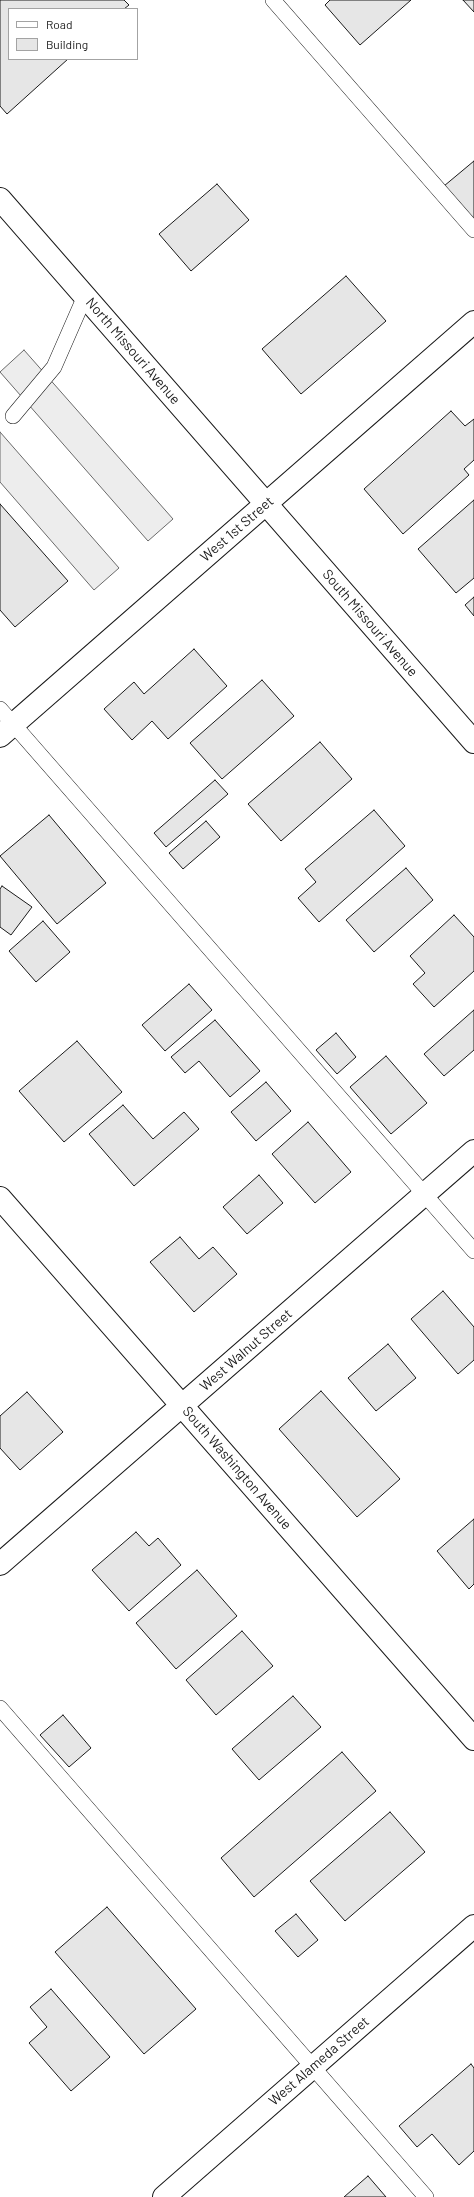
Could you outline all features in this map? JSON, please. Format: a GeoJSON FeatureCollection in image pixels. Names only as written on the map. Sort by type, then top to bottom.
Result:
{"type":"FeatureCollection","features":[{"type":"Feature","properties":{"kind":"street","name":"North Missouri Avenue"},"geometry":{"type":"LineString","coordinates":[[0,199],[266,504]]}},
{"type":"Feature","properties":{"kind":"street","name":"West 1st Street"},"geometry":{"type":"LineString","coordinates":[[4,723],[266,504],[474,322]]}},
{"type":"Feature","properties":{"kind":"street","name":"South Missouri Avenue"},"geometry":{"type":"LineString","coordinates":[[266,504],[474,742]]}},
{"type":"Feature","properties":{"kind":"street","name":"West Walnut Street"},"geometry":{"type":"LineString","coordinates":[[0,1564],[474,1151]]}},
{"type":"Feature","properties":{"kind":"street","name":"South Washington Avenue"},"geometry":{"type":"LineString","coordinates":[[0,1198],[474,1739]]}},
{"type":"Feature","properties":{"kind":"street","name":"West Alameda Street"},"geometry":{"type":"LineString","coordinates":[[164,2197],[474,1926]]}},
{"type":"Feature","properties":{"kind":"lane"},"geometry":{"type":"LineString","coordinates":[[274,0],[474,230]]}},
{"type":"Feature","properties":{"kind":"lane"},"geometry":{"type":"LineString","coordinates":[[13,416],[54,367],[85,296]]}},
{"type":"Feature","properties":{"kind":"lane"},"geometry":{"type":"LineString","coordinates":[[4,723],[474,1251]]}},
{"type":"Feature","properties":{"kind":"lane"},"geometry":{"type":"LineString","coordinates":[[0,1708],[426,2197]]}},
{"type":"Feature","properties":{"kind":"shaded area"},"geometry":{"type":"Polygon","coordinates":[[[24,350],[173,519],[148,541],[0,372],[24,350]]]}},
{"type":"Feature","properties":{"kind":"shaded area"},"geometry":{"type":"Polygon","coordinates":[[[0,432],[119,568],[94,590],[0,482],[0,432]]]}},
{"type":"Feature","properties":{"kind":"building"},"geometry":{"type":"Polygon","coordinates":[[[0,0],[124,0],[129,5],[125,8],[8,8],[8,60],[67,60],[7,114],[0,106],[0,0]]]}},
{"type":"Feature","properties":{"kind":"building"},"geometry":{"type":"Polygon","coordinates":[[[330,0],[411,0],[360,45],[325,5],[330,0]]]}},
{"type":"Feature","properties":{"kind":"building"},"geometry":{"type":"Polygon","coordinates":[[[463,0],[474,0],[474,12],[463,0]]]}},
{"type":"Feature","properties":{"kind":"building"},"geometry":{"type":"Polygon","coordinates":[[[474,161],[474,222],[444,186],[474,161]]]}},
{"type":"Feature","properties":{"kind":"building"},"geometry":{"type":"Polygon","coordinates":[[[217,184],[249,220],[191,271],[159,234],[217,184]]]}},
{"type":"Feature","properties":{"kind":"building"},"geometry":{"type":"Polygon","coordinates":[[[346,276],[386,321],[301,394],[262,349],[346,276]]]}},
{"type":"Feature","properties":{"kind":"building"},"geometry":{"type":"Polygon","coordinates":[[[451,411],[465,426],[474,419],[474,460],[464,469],[469,475],[403,534],[364,489],[451,411]]]}},
{"type":"Feature","properties":{"kind":"building"},"geometry":{"type":"Polygon","coordinates":[[[474,500],[474,578],[456,593],[418,549],[474,500]]]}},
{"type":"Feature","properties":{"kind":"building"},"geometry":{"type":"Polygon","coordinates":[[[0,504],[68,581],[15,627],[0,610],[0,504]]]}},
{"type":"Feature","properties":{"kind":"building"},"geometry":{"type":"Polygon","coordinates":[[[474,597],[474,616],[465,605],[474,597]]]}},
{"type":"Feature","properties":{"kind":"building"},"geometry":{"type":"Polygon","coordinates":[[[194,649],[227,686],[168,739],[152,721],[132,740],[104,709],[134,682],[144,694],[194,649]]]}},
{"type":"Feature","properties":{"kind":"building"},"geometry":{"type":"Polygon","coordinates":[[[262,680],[294,716],[222,779],[190,743],[262,680]]]}},
{"type":"Feature","properties":{"kind":"building"},"geometry":{"type":"Polygon","coordinates":[[[320,742],[352,779],[281,841],[248,804],[320,742]]]}},
{"type":"Feature","properties":{"kind":"building"},"geometry":{"type":"Polygon","coordinates":[[[215,780],[228,794],[166,847],[154,833],[215,780]]]}},
{"type":"Feature","properties":{"kind":"building"},"geometry":{"type":"Polygon","coordinates":[[[374,810],[405,846],[319,922],[298,898],[316,882],[305,869],[374,810]]]}},
{"type":"Feature","properties":{"kind":"building"},"geometry":{"type":"Polygon","coordinates":[[[49,815],[106,883],[57,924],[0,856],[49,815]]]}},
{"type":"Feature","properties":{"kind":"building"},"geometry":{"type":"Polygon","coordinates":[[[206,821],[220,837],[183,869],[169,853],[206,821]]]}},
{"type":"Feature","properties":{"kind":"building"},"geometry":{"type":"Polygon","coordinates":[[[406,868],[433,900],[374,952],[346,920],[406,868]]]}},
{"type":"Feature","properties":{"kind":"building"},"geometry":{"type":"Polygon","coordinates":[[[2,886],[32,907],[11,935],[0,927],[0,889],[2,886]]]}},
{"type":"Feature","properties":{"kind":"building"},"geometry":{"type":"Polygon","coordinates":[[[454,915],[474,937],[474,971],[434,1007],[413,984],[425,973],[410,956],[454,915]]]}},
{"type":"Feature","properties":{"kind":"building"},"geometry":{"type":"Polygon","coordinates":[[[43,921],[70,952],[36,982],[9,951],[43,921]]]}},
{"type":"Feature","properties":{"kind":"building"},"geometry":{"type":"Polygon","coordinates":[[[189,984],[212,1010],[165,1051],[142,1025],[189,984]]]}},
{"type":"Feature","properties":{"kind":"building"},"geometry":{"type":"Polygon","coordinates":[[[474,1010],[474,1050],[444,1076],[424,1054],[474,1010]]]}},
{"type":"Feature","properties":{"kind":"building"},"geometry":{"type":"Polygon","coordinates":[[[215,1020],[260,1071],[230,1097],[199,1061],[185,1073],[171,1057],[215,1020]]]}},
{"type":"Feature","properties":{"kind":"building"},"geometry":{"type":"Polygon","coordinates":[[[336,1033],[356,1057],[337,1074],[316,1050],[336,1033]]]}},
{"type":"Feature","properties":{"kind":"building"},"geometry":{"type":"Polygon","coordinates":[[[77,1041],[122,1092],[64,1142],[19,1091],[77,1041]]]}},
{"type":"Feature","properties":{"kind":"building"},"geometry":{"type":"Polygon","coordinates":[[[386,1056],[427,1103],[391,1134],[350,1087],[386,1056]]]}},
{"type":"Feature","properties":{"kind":"building"},"geometry":{"type":"Polygon","coordinates":[[[266,1082],[291,1111],[256,1141],[231,1112],[266,1082]]]}},
{"type":"Feature","properties":{"kind":"building"},"geometry":{"type":"Polygon","coordinates":[[[123,1105],[153,1139],[184,1112],[199,1129],[134,1186],[89,1134],[123,1105]]]}},
{"type":"Feature","properties":{"kind":"building"},"geometry":{"type":"Polygon","coordinates":[[[308,1122],[351,1172],[315,1203],[272,1154],[308,1122]]]}},
{"type":"Feature","properties":{"kind":"building"},"geometry":{"type":"Polygon","coordinates":[[[259,1175],[283,1203],[247,1234],[223,1207],[259,1175]]]}},
{"type":"Feature","properties":{"kind":"building"},"geometry":{"type":"Polygon","coordinates":[[[180,1237],[199,1259],[213,1247],[237,1274],[194,1312],[150,1262],[180,1237]]]}},
{"type":"Feature","properties":{"kind":"building"},"geometry":{"type":"Polygon","coordinates":[[[443,1291],[474,1327],[474,1360],[458,1374],[411,1319],[443,1291]]]}},
{"type":"Feature","properties":{"kind":"building"},"geometry":{"type":"Polygon","coordinates":[[[388,1344],[416,1378],[376,1411],[348,1378],[388,1344]]]}},
{"type":"Feature","properties":{"kind":"building"},"geometry":{"type":"Polygon","coordinates":[[[321,1391],[400,1479],[357,1517],[279,1429],[321,1391]]]}},
{"type":"Feature","properties":{"kind":"building"},"geometry":{"type":"Polygon","coordinates":[[[27,1392],[63,1432],[20,1470],[0,1448],[0,1416],[27,1392]]]}},
{"type":"Feature","properties":{"kind":"building"},"geometry":{"type":"Polygon","coordinates":[[[474,1519],[474,1584],[469,1589],[437,1551],[474,1519]]]}},
{"type":"Feature","properties":{"kind":"building"},"geometry":{"type":"Polygon","coordinates":[[[136,1532],[149,1546],[158,1538],[181,1565],[129,1611],[92,1570],[136,1532]]]}},
{"type":"Feature","properties":{"kind":"building"},"geometry":{"type":"Polygon","coordinates":[[[197,1570],[237,1616],[176,1669],[136,1623],[197,1570]]]}},
{"type":"Feature","properties":{"kind":"building"},"geometry":{"type":"Polygon","coordinates":[[[242,1631],[273,1666],[216,1715],[186,1680],[242,1631]]]}},
{"type":"Feature","properties":{"kind":"building"},"geometry":{"type":"Polygon","coordinates":[[[293,1696],[321,1727],[259,1780],[232,1749],[293,1696]]]}},
{"type":"Feature","properties":{"kind":"building"},"geometry":{"type":"Polygon","coordinates":[[[63,1715],[91,1748],[69,1767],[40,1735],[63,1715]]]}},
{"type":"Feature","properties":{"kind":"building"},"geometry":{"type":"Polygon","coordinates":[[[342,1752],[376,1791],[254,1897],[221,1858],[342,1752]]]}},
{"type":"Feature","properties":{"kind":"building"},"geometry":{"type":"Polygon","coordinates":[[[390,1812],[425,1852],[345,1921],[310,1881],[390,1812]]]}},
{"type":"Feature","properties":{"kind":"building"},"geometry":{"type":"Polygon","coordinates":[[[107,1907],[196,2009],[144,2054],[55,1952],[107,1907]]]}},
{"type":"Feature","properties":{"kind":"building"},"geometry":{"type":"Polygon","coordinates":[[[296,1914],[318,1940],[298,1957],[275,1931],[296,1914]]]}},
{"type":"Feature","properties":{"kind":"building"},"geometry":{"type":"Polygon","coordinates":[[[51,1989],[110,2057],[71,2091],[29,2043],[47,2027],[30,2007],[51,1989]]]}},
{"type":"Feature","properties":{"kind":"building"},"geometry":{"type":"Polygon","coordinates":[[[471,2064],[474,2068],[474,2151],[459,2165],[432,2134],[417,2147],[399,2126],[471,2064]]]}},
{"type":"Feature","properties":{"kind":"building"},"geometry":{"type":"Polygon","coordinates":[[[368,2176],[386,2197],[344,2197],[368,2176]]]}}]}
